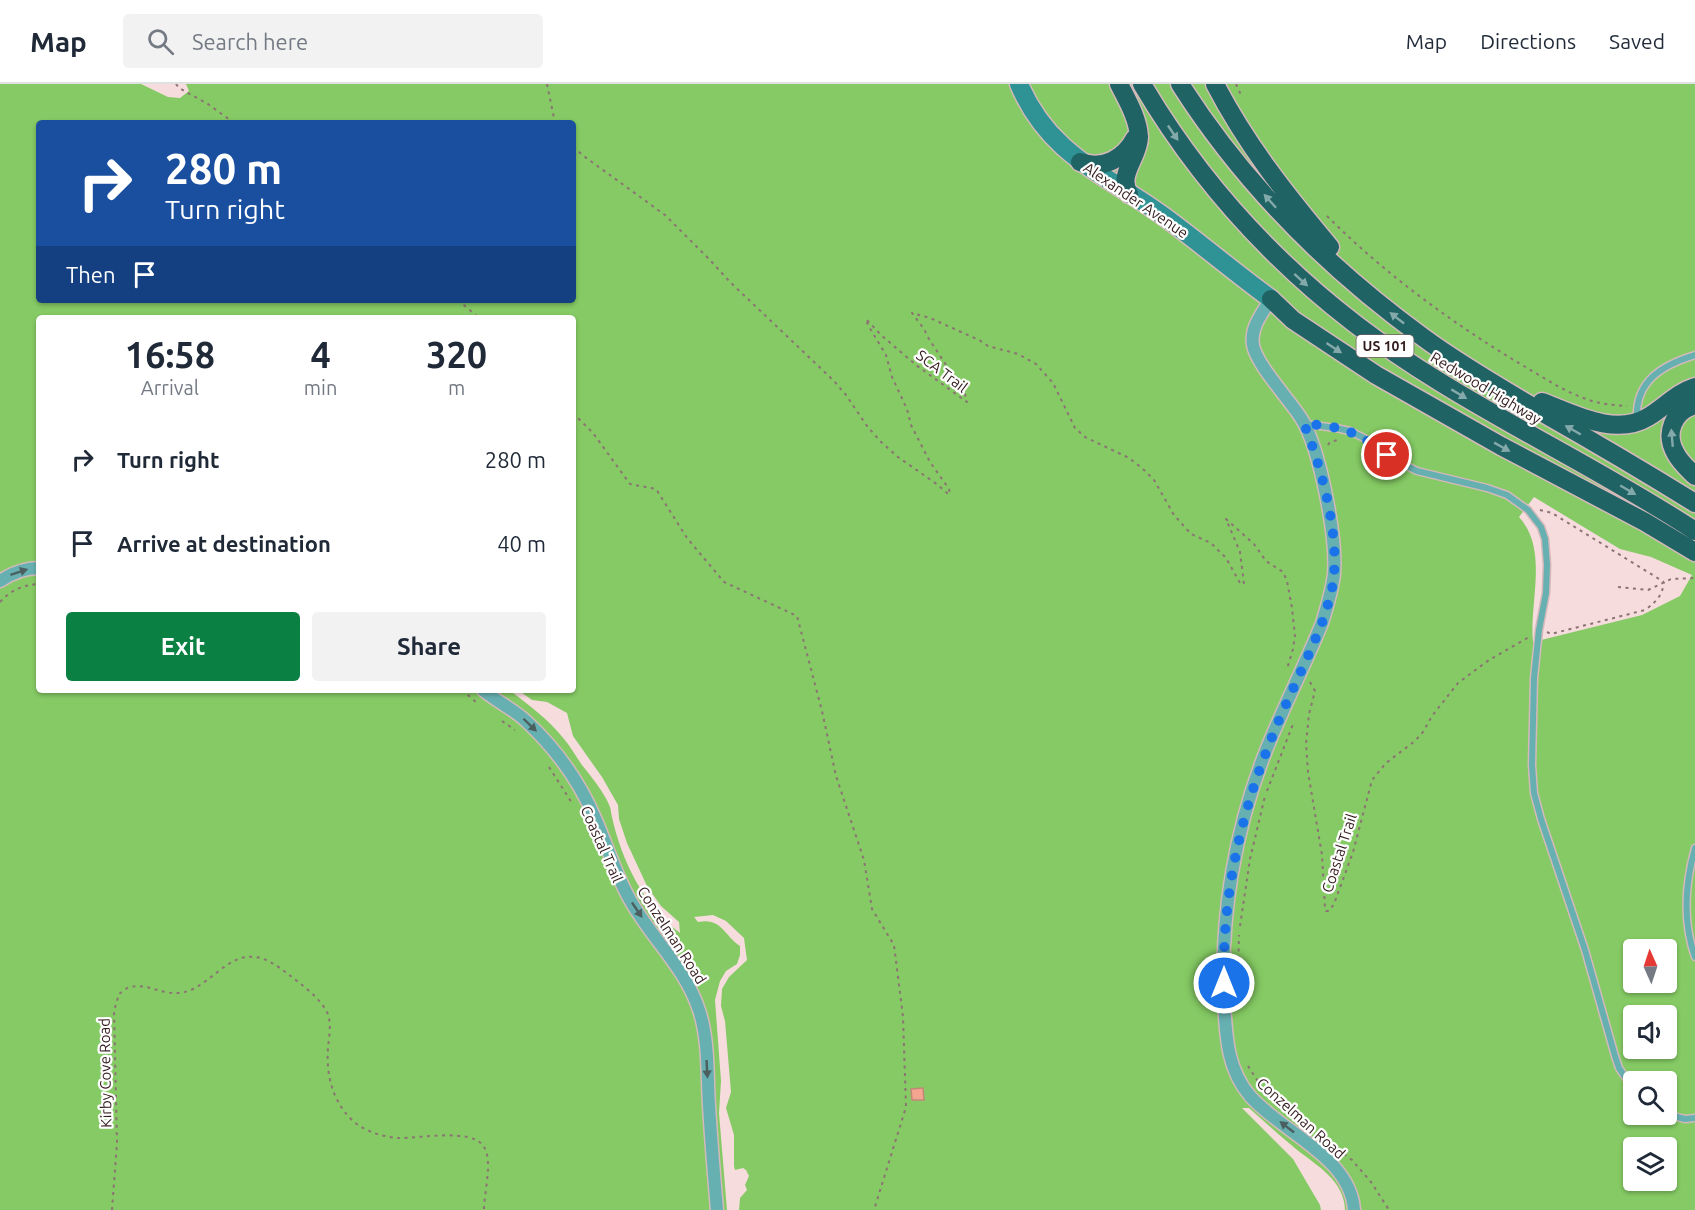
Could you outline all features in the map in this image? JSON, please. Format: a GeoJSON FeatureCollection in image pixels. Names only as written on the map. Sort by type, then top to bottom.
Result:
{"type":"FeatureCollection","features":[{"type":"Feature","properties":{"kind":"highway"},"geometry":{"type":"LineString","coordinates":[[1119,84],[1137,127],[1138,146],[1125,180],[1130,194]]}},
{"type":"Feature","properties":{"kind":"highway","name":"Redwood Highway"},"geometry":{"type":"LineString","coordinates":[[1142,84],[1174,136],[1220,196],[1274,255],[1325,301],[1389,350],[1439,382],[1648,501],[1695,531]]}},
{"type":"Feature","properties":{"kind":"highway","name":"Redwood Highway"},"geometry":{"type":"LineString","coordinates":[[1180,84],[1229,153],[1274,205],[1336,267],[1374,300],[1424,339],[1498,386],[1695,503]]}},
{"type":"Feature","properties":{"kind":"highway"},"geometry":{"type":"LineString","coordinates":[[1215,84],[1236,123],[1261,161],[1374,300]]}},
{"type":"Feature","properties":{"kind":"highway"},"geometry":{"type":"LineString","coordinates":[[1080,162],[1102,164],[1118,158],[1132,144],[1137,127]]}},
{"type":"Feature","properties":{"kind":"highway"},"geometry":{"type":"LineString","coordinates":[[1271,299],[1293,320],[1390,383],[1530,462],[1645,522],[1695,552]]}},
{"type":"Feature","properties":{"kind":"highway"},"geometry":{"type":"LineString","coordinates":[[1498,386],[1598,422],[1620,425],[1637,415],[1655,413],[1678,395],[1695,387]]}},
{"type":"Feature","properties":{"kind":"highway"},"geometry":{"type":"LineString","coordinates":[[1695,405],[1689,406],[1678,414],[1673,423],[1670,438],[1677,457],[1695,476]]}},
{"type":"Feature","properties":{"kind":"main road","name":"Alexander Avenue"},"geometry":{"type":"LineString","coordinates":[[1019,84],[1041,124],[1080,162],[1161,215],[1271,299]]}},
{"type":"Feature","properties":{"kind":"street","name":"Conzelman Road"},"geometry":{"type":"LineString","coordinates":[[1271,299],[1256,325],[1253,345],[1260,363],[1304,424],[1314,450],[1331,525],[1334,575],[1328,606],[1315,641],[1258,772],[1234,862],[1224,946],[1226,1037],[1230,1061],[1250,1096],[1337,1170],[1347,1182],[1354,1210]]}},
{"type":"Feature","properties":{"kind":"street"},"geometry":{"type":"LineString","coordinates":[[0,581],[21,570],[36,568]]}},
{"type":"Feature","properties":{"kind":"street","name":"Conzelman Road"},"geometry":{"type":"LineString","coordinates":[[487,693],[526,721],[560,759],[595,818],[629,899],[674,962],[693,994],[704,1032],[717,1210]]}},
{"type":"Feature","properties":{"kind":"lane"},"geometry":{"type":"LineString","coordinates":[[1637,415],[1640,392],[1653,376],[1695,355]]}},
{"type":"Feature","properties":{"kind":"lane"},"geometry":{"type":"LineString","coordinates":[[1304,424],[1350,431],[1409,468],[1507,495],[1523,505],[1538,521],[1544,533],[1547,549],[1546,593],[1539,630],[1533,693],[1534,793],[1585,950],[1615,1056],[1623,1074]]}},
{"type":"Feature","properties":{"kind":"lane"},"geometry":{"type":"LineString","coordinates":[[1695,848],[1687,879],[1686,901],[1687,923],[1695,957]]}},
{"type":"Feature","properties":{"kind":"lane"},"geometry":{"type":"LineString","coordinates":[[1677,1117],[1695,1118]]}},
{"type":"Feature","properties":{"kind":"path"},"geometry":{"type":"LineString","coordinates":[[176,84],[230,120]]}},
{"type":"Feature","properties":{"kind":"path"},"geometry":{"type":"LineString","coordinates":[[547,84],[554,120]]}},
{"type":"Feature","properties":{"kind":"path"},"geometry":{"type":"LineString","coordinates":[[1236,84],[1244,101]]}},
{"type":"Feature","properties":{"kind":"path","name":"SCA Trail"},"geometry":{"type":"LineString","coordinates":[[576,149],[665,215],[730,282],[834,381],[881,442],[946,493],[950,494],[949,489],[930,462],[914,431],[907,409],[892,377],[886,355],[866,319],[916,365],[967,402],[965,394],[912,313],[930,318],[980,340],[988,346],[1018,354],[1036,364],[1053,383],[1075,428],[1085,437],[1129,458],[1142,468],[1157,485],[1174,515],[1191,534],[1211,543],[1226,558],[1240,583],[1244,584],[1240,552],[1226,519],[1254,544],[1266,561],[1283,572],[1290,595],[1295,636],[1287,669]]}},
{"type":"Feature","properties":{"kind":"path"},"geometry":{"type":"LineString","coordinates":[[1323,212],[1357,245],[1410,289],[1493,347],[1564,390],[1637,415]]}},
{"type":"Feature","properties":{"kind":"path"},"geometry":{"type":"LineString","coordinates":[[462,303],[476,315]]}},
{"type":"Feature","properties":{"kind":"path"},"geometry":{"type":"LineString","coordinates":[[576,415],[593,433],[630,484],[656,489],[687,538],[724,582],[797,616],[836,776],[864,860],[872,909],[894,945],[903,1017],[906,1107],[874,1210]]}},
{"type":"Feature","properties":{"kind":"path"},"geometry":{"type":"LineString","coordinates":[[1324,450],[1330,442],[1343,440]]}},
{"type":"Feature","properties":{"kind":"path"},"geometry":{"type":"LineString","coordinates":[[1523,505],[1552,513],[1664,582]]}},
{"type":"Feature","properties":{"kind":"path"},"geometry":{"type":"LineString","coordinates":[[1618,587],[1648,590],[1679,578],[1695,578]]}},
{"type":"Feature","properties":{"kind":"path"},"geometry":{"type":"LineString","coordinates":[[1539,630],[1551,634],[1645,610],[1663,592],[1664,582]]}},
{"type":"Feature","properties":{"kind":"path"},"geometry":{"type":"LineString","coordinates":[[0,602],[22,586],[36,584]]}},
{"type":"Feature","properties":{"kind":"path","name":"Coastal Trail"},"geometry":{"type":"LineString","coordinates":[[1299,676],[1311,682],[1315,691],[1309,714],[1306,744],[1308,772],[1322,855],[1325,908],[1329,911],[1334,904],[1353,852],[1372,780],[1386,763],[1423,732],[1444,699],[1458,683],[1489,660],[1539,630]]}},
{"type":"Feature","properties":{"kind":"path"},"geometry":{"type":"LineString","coordinates":[[464,693],[482,707]]}},
{"type":"Feature","properties":{"kind":"path"},"geometry":{"type":"LineString","coordinates":[[501,719],[516,731]]}},
{"type":"Feature","properties":{"kind":"path"},"geometry":{"type":"LineString","coordinates":[[1238,981],[1239,930],[1250,859],[1265,795],[1293,723]]}},
{"type":"Feature","properties":{"kind":"path","name":"Coastal Trail"},"geometry":{"type":"LineString","coordinates":[[547,764],[573,804]]}},
{"type":"Feature","properties":{"kind":"path","name":"Kirby Cove Road"},"geometry":{"type":"LineString","coordinates":[[112,1210],[117,1131],[114,1011],[119,994],[129,987],[144,987],[172,994],[191,990],[209,980],[233,961],[246,956],[262,958],[278,967],[321,1002],[328,1014],[330,1029],[328,1071],[331,1087],[337,1102],[361,1128],[396,1138],[465,1136],[480,1142],[485,1147],[488,1159],[484,1210]]}},
{"type":"Feature","properties":{"kind":"path"},"geometry":{"type":"LineString","coordinates":[[1248,1066],[1261,1087]]}},
{"type":"Feature","properties":{"kind":"path"},"geometry":{"type":"LineString","coordinates":[[1325,1140],[1352,1160],[1371,1182],[1389,1210]]}},
{"type":"Feature","properties":{"kind":"green space"},"geometry":{"type":"Polygon","coordinates":[[[0,84],[141,84],[168,97],[180,98],[189,91],[186,84],[1695,84],[1695,1210],[1345,1210],[1340,1190],[1328,1175],[1249,1108],[1242,1108],[1293,1159],[1321,1210],[739,1210],[740,1198],[747,1190],[745,1185],[749,1176],[743,1168],[735,1170],[734,1166],[734,1135],[726,1108],[731,1092],[725,1021],[721,1006],[722,989],[729,977],[747,960],[744,938],[726,921],[713,915],[694,917],[698,922],[706,921],[717,924],[740,946],[737,964],[726,971],[720,981],[715,1000],[721,1081],[719,1113],[727,1210],[0,1210],[0,84]],[[1534,497],[1519,517],[1528,530],[1536,561],[1533,642],[1642,615],[1680,596],[1692,575],[1651,557],[1620,549],[1534,497]]]}},
{"type":"Feature","properties":{"kind":"building"},"geometry":{"type":"Polygon","coordinates":[[[923,1088],[924,1100],[912,1100],[911,1089],[923,1088]]]}},
{"type":"Feature","properties":{"kind":"route"},"geometry":{"type":"LineString","coordinates":[[1224,983],[1224,946],[1229,895],[1247,808],[1267,748],[1322,623],[1334,575],[1334,545],[1329,513],[1316,459],[1304,424],[1350,431],[1387,455]]}}]}
